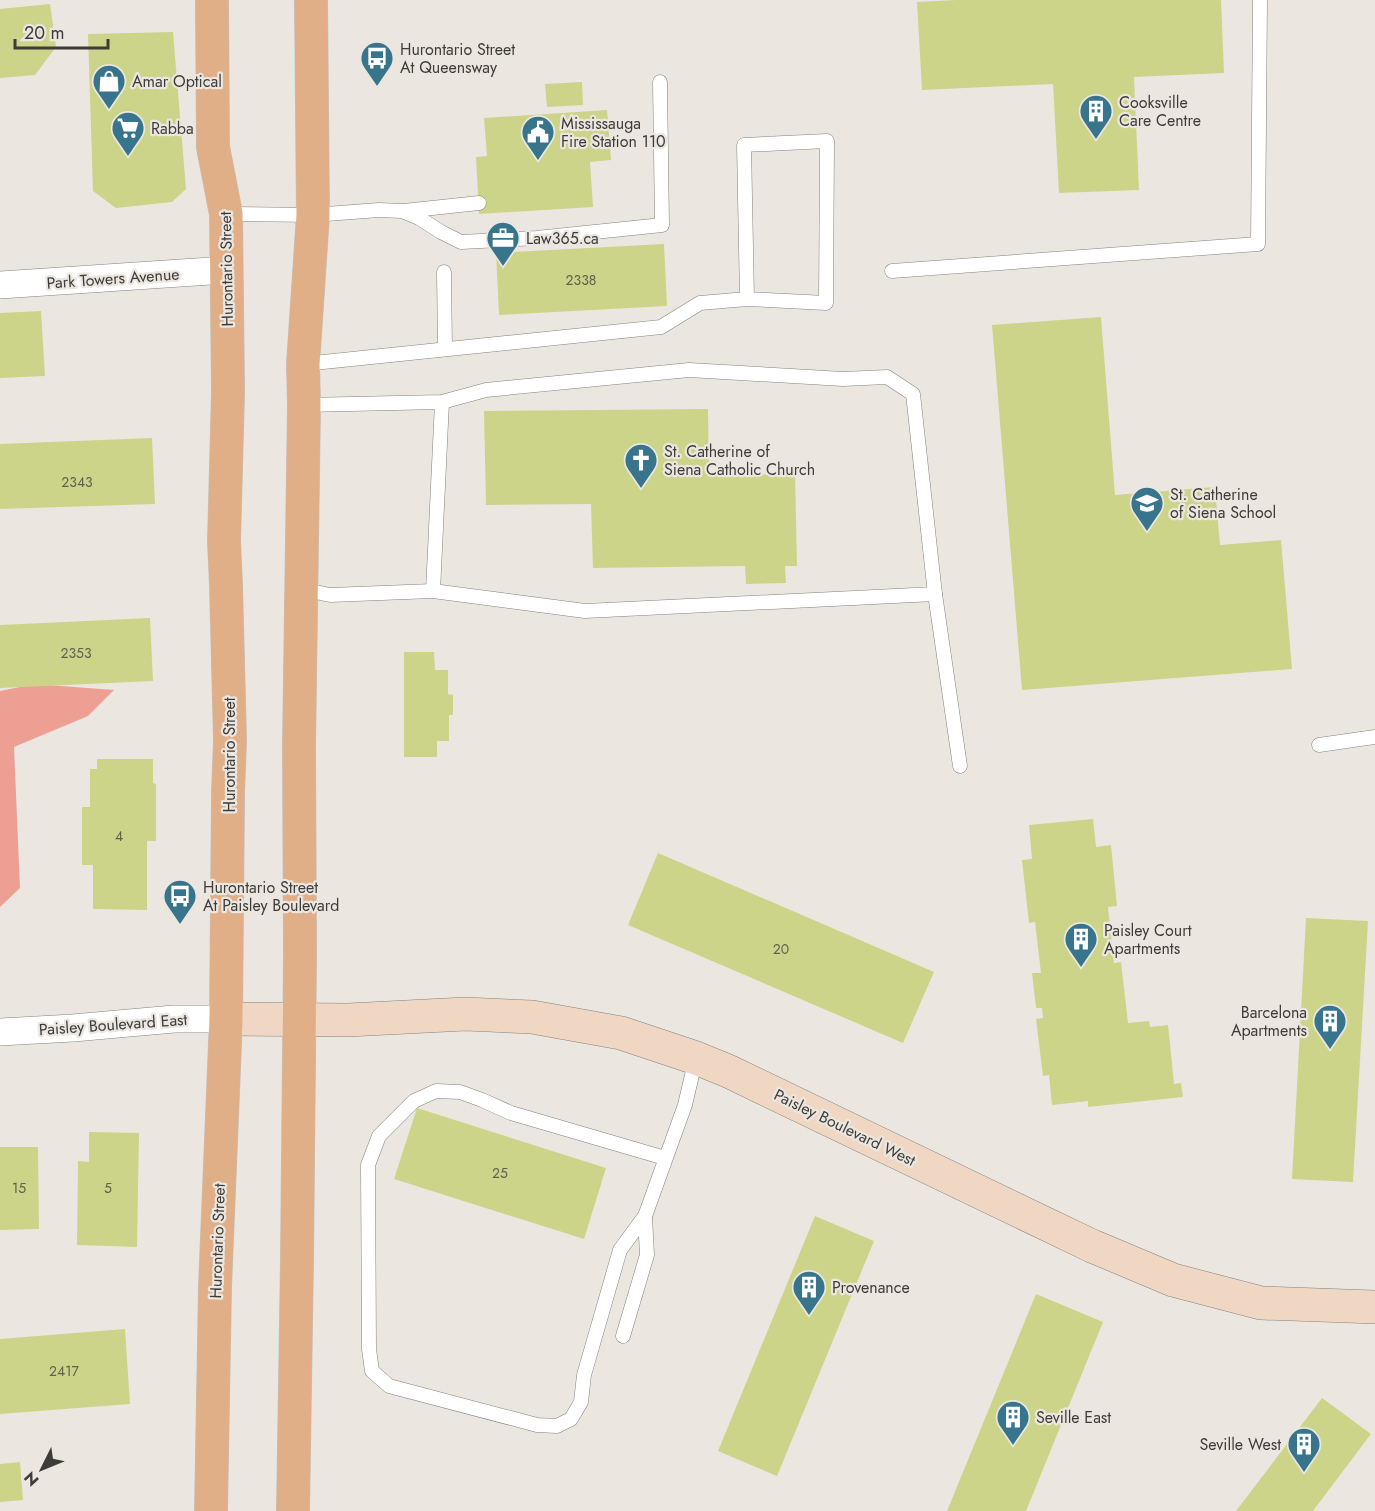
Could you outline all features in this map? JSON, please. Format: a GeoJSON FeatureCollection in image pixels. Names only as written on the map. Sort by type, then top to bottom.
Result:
{"type":"FeatureCollection","features":[{"type":"Feature","properties":{"kind":"main road","name":"Hurontario Street"},"geometry":{"type":"LineString","coordinates":[[211,1511],[215,1287],[226,1019],[230,740],[224,542],[228,392],[226,214],[213,147],[212,0]]}},
{"type":"Feature","properties":{"kind":"main road"},"geometry":{"type":"LineString","coordinates":[[292,1511],[300,953],[299,746],[303,364],[313,215],[311,0]]}},
{"type":"Feature","properties":{"kind":"street","name":"Park Towers Avenue"},"geometry":{"type":"LineString","coordinates":[[0,285],[226,270]]}},
{"type":"Feature","properties":{"kind":"street","name":"Paisley Boulevard West"},"geometry":{"type":"LineString","coordinates":[[226,1019],[348,1020],[465,1014],[532,1017],[621,1033],[728,1071],[1083,1241],[1173,1280],[1261,1303],[1375,1307]]}},
{"type":"Feature","properties":{"kind":"street","name":"Paisley Boulevard East"},"geometry":{"type":"LineString","coordinates":[[0,1032],[174,1019],[226,1019]]}},
{"type":"Feature","properties":{"kind":"lane"},"geometry":{"type":"LineString","coordinates":[[892,271],[1258,244],[1260,0]]}},
{"type":"Feature","properties":{"kind":"lane"},"geometry":{"type":"LineString","coordinates":[[402,211],[461,242],[537,238],[662,225],[660,82]]}},
{"type":"Feature","properties":{"kind":"lane"},"geometry":{"type":"LineString","coordinates":[[303,364],[661,327],[700,303],[747,299],[826,303],[827,141],[744,145],[747,299]]}},
{"type":"Feature","properties":{"kind":"lane"},"geometry":{"type":"LineString","coordinates":[[226,214],[313,215],[379,210],[402,211],[478,203]]}},
{"type":"Feature","properties":{"kind":"lane"},"geometry":{"type":"LineString","coordinates":[[444,272],[445,349]]}},
{"type":"Feature","properties":{"kind":"lane"},"geometry":{"type":"LineString","coordinates":[[303,405],[441,402],[486,390],[688,370],[843,379],[887,377],[913,394],[935,594],[960,766]]}},
{"type":"Feature","properties":{"kind":"lane"},"geometry":{"type":"LineString","coordinates":[[433,591],[441,402]]}},
{"type":"Feature","properties":{"kind":"lane"},"geometry":{"type":"LineString","coordinates":[[301,589],[330,595],[433,591],[585,611],[935,594]]}},
{"type":"Feature","properties":{"kind":"lane"},"geometry":{"type":"LineString","coordinates":[[1318,745],[1375,736]]}},
{"type":"Feature","properties":{"kind":"lane"},"geometry":{"type":"LineString","coordinates":[[665,1158],[511,1113],[460,1092],[436,1091],[414,1101],[379,1136],[368,1165],[369,1349],[372,1371],[389,1386],[537,1425],[557,1426],[571,1419],[580,1402],[584,1375],[620,1250],[645,1216],[684,1105],[696,1058]]}},
{"type":"Feature","properties":{"kind":"lane"},"geometry":{"type":"LineString","coordinates":[[623,1336],[647,1256],[645,1216]]}},
{"type":"Feature","properties":{"kind":"shaded area"},"geometry":{"type":"Polygon","coordinates":[[[35,684],[114,690],[88,716],[14,747],[20,888],[0,907],[0,691],[35,684]]]}},
{"type":"Feature","properties":{"kind":"building","name":"Cooksville Care Centre"},"geometry":{"type":"Polygon","coordinates":[[[1221,0],[1224,73],[1134,77],[1139,190],[1059,193],[1053,84],[922,90],[917,2],[1221,0]]]}},
{"type":"Feature","properties":{"kind":"building"},"geometry":{"type":"Polygon","coordinates":[[[50,4],[56,47],[35,75],[0,78],[0,9],[50,4]]]}},
{"type":"Feature","properties":{"kind":"building"},"geometry":{"type":"Polygon","coordinates":[[[173,32],[186,189],[172,202],[116,208],[93,191],[88,34],[173,32]]]}},
{"type":"Feature","properties":{"kind":"building"},"geometry":{"type":"Polygon","coordinates":[[[582,82],[583,105],[547,107],[545,84],[582,82]]]}},
{"type":"Feature","properties":{"kind":"building","name":"Mississauga Fire Station 110"},"geometry":{"type":"Polygon","coordinates":[[[607,110],[611,160],[590,162],[593,207],[479,214],[476,157],[487,156],[484,118],[607,110]]]}},
{"type":"Feature","properties":{"kind":"building"},"geometry":{"type":"Polygon","coordinates":[[[664,244],[667,306],[499,315],[496,253],[664,244]]]}},
{"type":"Feature","properties":{"kind":"building"},"geometry":{"type":"Polygon","coordinates":[[[41,311],[45,376],[0,378],[0,313],[41,311]]]}},
{"type":"Feature","properties":{"kind":"building"},"geometry":{"type":"Polygon","coordinates":[[[1101,317],[1115,495],[1215,487],[1220,545],[1281,540],[1292,669],[1022,690],[992,325],[1101,317]]]}},
{"type":"Feature","properties":{"kind":"building","name":"St. Catherine of Siena Catholic Church"},"geometry":{"type":"Polygon","coordinates":[[[708,409],[709,475],[795,474],[797,566],[785,566],[786,583],[746,584],[745,566],[593,568],[591,504],[486,505],[484,411],[708,409]]]}},
{"type":"Feature","properties":{"kind":"building"},"geometry":{"type":"Polygon","coordinates":[[[152,438],[155,504],[0,509],[0,444],[152,438]]]}},
{"type":"Feature","properties":{"kind":"building"},"geometry":{"type":"Polygon","coordinates":[[[150,618],[153,681],[0,688],[0,625],[150,618]]]}},
{"type":"Feature","properties":{"kind":"building"},"geometry":{"type":"Polygon","coordinates":[[[404,652],[434,652],[435,670],[448,670],[448,694],[453,695],[453,715],[449,715],[449,741],[437,741],[437,757],[404,757],[404,652]]]}},
{"type":"Feature","properties":{"kind":"building"},"geometry":{"type":"Polygon","coordinates":[[[97,759],[153,759],[153,783],[156,784],[156,841],[147,841],[147,910],[93,909],[93,865],[82,865],[82,807],[90,807],[90,769],[97,769],[97,759]]]}},
{"type":"Feature","properties":{"kind":"building","name":"Paisley Court Apartments"},"geometry":{"type":"Polygon","coordinates":[[[1093,819],[1096,847],[1111,845],[1117,906],[1108,907],[1114,963],[1121,962],[1128,1023],[1149,1021],[1150,1027],[1168,1025],[1174,1084],[1181,1083],[1183,1097],[1088,1107],[1088,1101],[1052,1105],[1049,1075],[1043,1076],[1036,1019],[1043,1018],[1042,1008],[1036,1008],[1032,973],[1041,973],[1035,922],[1029,923],[1022,860],[1032,859],[1029,825],[1093,819]]]}},
{"type":"Feature","properties":{"kind":"building"},"geometry":{"type":"Polygon","coordinates":[[[658,853],[934,972],[903,1043],[628,925],[658,853]]]}},
{"type":"Feature","properties":{"kind":"building","name":"Barcelona Apartments"},"geometry":{"type":"Polygon","coordinates":[[[1306,918],[1368,921],[1353,1182],[1292,1179],[1306,918]]]}},
{"type":"Feature","properties":{"kind":"building"},"geometry":{"type":"Polygon","coordinates":[[[417,1108],[606,1168],[584,1239],[394,1179],[417,1108]]]}},
{"type":"Feature","properties":{"kind":"building"},"geometry":{"type":"Polygon","coordinates":[[[89,1132],[139,1133],[137,1247],[77,1245],[78,1161],[89,1162],[89,1132]]]}},
{"type":"Feature","properties":{"kind":"building"},"geometry":{"type":"Polygon","coordinates":[[[0,1147],[38,1147],[39,1229],[0,1230],[0,1147]]]}},
{"type":"Feature","properties":{"kind":"building","name":"Provenance"},"geometry":{"type":"Polygon","coordinates":[[[815,1216],[874,1241],[777,1476],[718,1451],[815,1216]]]}},
{"type":"Feature","properties":{"kind":"building","name":"Seville East"},"geometry":{"type":"Polygon","coordinates":[[[1036,1294],[1103,1322],[1026,1511],[947,1511],[1036,1294]]]}},
{"type":"Feature","properties":{"kind":"building"},"geometry":{"type":"Polygon","coordinates":[[[125,1329],[130,1404],[0,1414],[0,1339],[125,1329]]]}},
{"type":"Feature","properties":{"kind":"building","name":"Seville West"},"geometry":{"type":"Polygon","coordinates":[[[1322,1398],[1371,1434],[1313,1511],[1236,1511],[1322,1398]]]}},
{"type":"Feature","properties":{"kind":"building"},"geometry":{"type":"Polygon","coordinates":[[[20,1462],[23,1500],[0,1502],[0,1464],[20,1462]]]}},
{"type":"Feature","properties":{"kind":"place","name":"Hurontario Street At Queensway"},"geometry":{"type":"Point","coordinates":[377,87]}},
{"type":"Feature","properties":{"kind":"place","name":"Amar Optical"},"geometry":{"type":"Point","coordinates":[109,110]}},
{"type":"Feature","properties":{"kind":"place","name":"Cooksville Care Centre"},"geometry":{"type":"Point","coordinates":[1096,140]}},
{"type":"Feature","properties":{"kind":"place","name":"Rabba"},"geometry":{"type":"Point","coordinates":[128,157]}},
{"type":"Feature","properties":{"kind":"place","name":"Mississauga Fire Station 110"},"geometry":{"type":"Point","coordinates":[538,161]}},
{"type":"Feature","properties":{"kind":"place","name":"Law365.ca"},"geometry":{"type":"Point","coordinates":[503,267]}},
{"type":"Feature","properties":{"kind":"place","name":"St. Catherine of Siena Catholic Church"},"geometry":{"type":"Point","coordinates":[641,489]}},
{"type":"Feature","properties":{"kind":"place","name":"St. Catherine of Siena School"},"geometry":{"type":"Point","coordinates":[1147,532]}},
{"type":"Feature","properties":{"kind":"place","name":"Hurontario Street At Paisley Boulevard"},"geometry":{"type":"Point","coordinates":[180,925]}},
{"type":"Feature","properties":{"kind":"place","name":"Paisley Court Apartments"},"geometry":{"type":"Point","coordinates":[1081,968]}},
{"type":"Feature","properties":{"kind":"place","name":"Barcelona Apartments"},"geometry":{"type":"Point","coordinates":[1330,1050]}},
{"type":"Feature","properties":{"kind":"place","name":"Provenance"},"geometry":{"type":"Point","coordinates":[809,1316]}},
{"type":"Feature","properties":{"kind":"place","name":"Seville East"},"geometry":{"type":"Point","coordinates":[1013,1446]}},
{"type":"Feature","properties":{"kind":"place","name":"Seville West"},"geometry":{"type":"Point","coordinates":[1304,1473]}}]}
